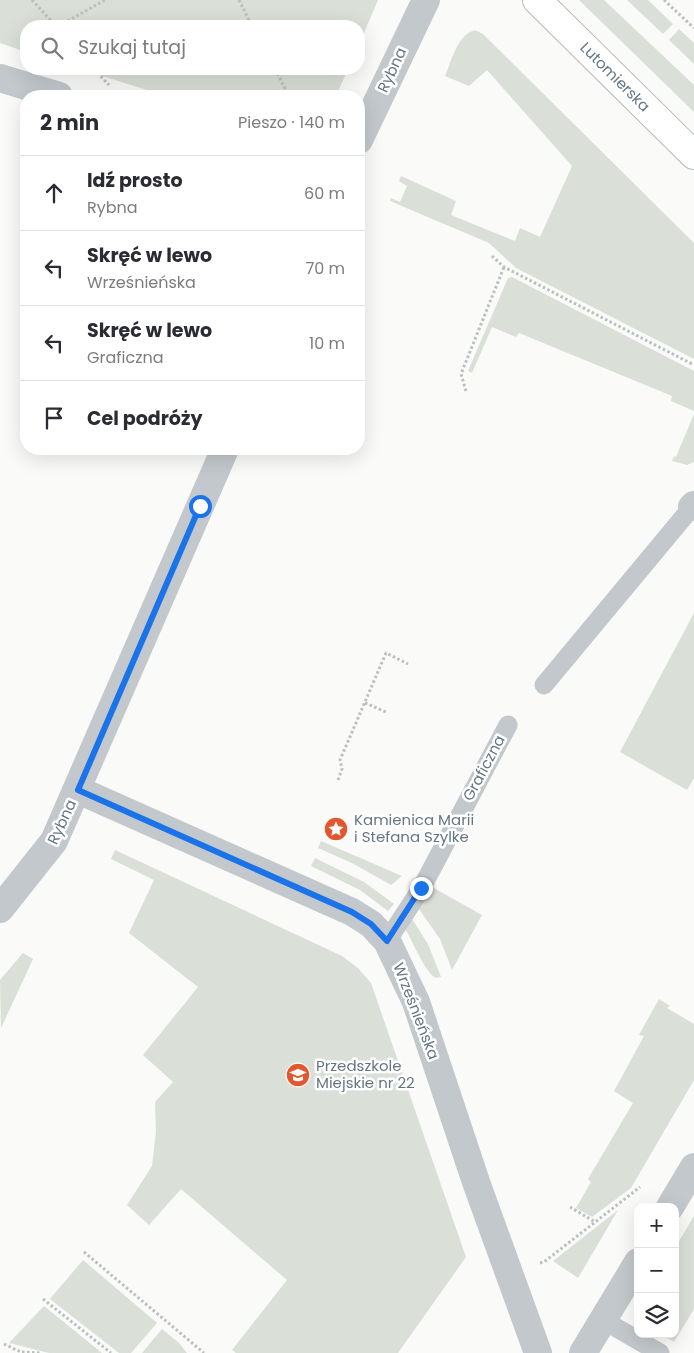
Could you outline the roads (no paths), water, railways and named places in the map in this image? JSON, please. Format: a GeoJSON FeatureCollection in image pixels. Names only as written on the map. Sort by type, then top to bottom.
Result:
{"type":"FeatureCollection","features":[{"type":"Feature","properties":{"kind":"main road","name":"Lutomierska"},"geometry":{"type":"LineString","coordinates":[[536,0],[694,155]]}},
{"type":"Feature","properties":{"kind":"street","name":"Rybna"},"geometry":{"type":"LineString","coordinates":[[365,127],[426,0]]}},
{"type":"Feature","properties":{"kind":"street"},"geometry":{"type":"LineString","coordinates":[[0,78],[39,90]]}},
{"type":"Feature","properties":{"kind":"street","name":"Rybna"},"geometry":{"type":"LineString","coordinates":[[0,909],[49,851],[78,790],[222,455]]}},
{"type":"Feature","properties":{"kind":"street","name":"Wrześnieńska"},"geometry":{"type":"LineString","coordinates":[[78,790],[352,912],[371,924],[387,941],[416,1002],[476,1182],[538,1353]]}},
{"type":"Feature","properties":{"kind":"street"},"geometry":{"type":"LineString","coordinates":[[672,1203],[694,1167]]}},
{"type":"Feature","properties":{"kind":"street"},"geometry":{"type":"LineString","coordinates":[[583,1353],[634,1269]]}},
{"type":"Feature","properties":{"kind":"lane"},"geometry":{"type":"LineString","coordinates":[[544,685],[693,506]]}},
{"type":"Feature","properties":{"kind":"lane","name":"Graficzna"},"geometry":{"type":"LineString","coordinates":[[387,941],[421,888],[508,725]]}},
{"type":"Feature","properties":{"kind":"lane"},"geometry":{"type":"LineString","coordinates":[[603,1320],[660,1353]]}},
{"type":"Feature","properties":{"kind":"place","name":"Kamienica Marii i Stefana Szylke"},"geometry":{"type":"Point","coordinates":[336,829]}},
{"type":"Feature","properties":{"kind":"place","name":"Przedszkole Miejskie nr 22"},"geometry":{"type":"Point","coordinates":[298,1075]}}]}
